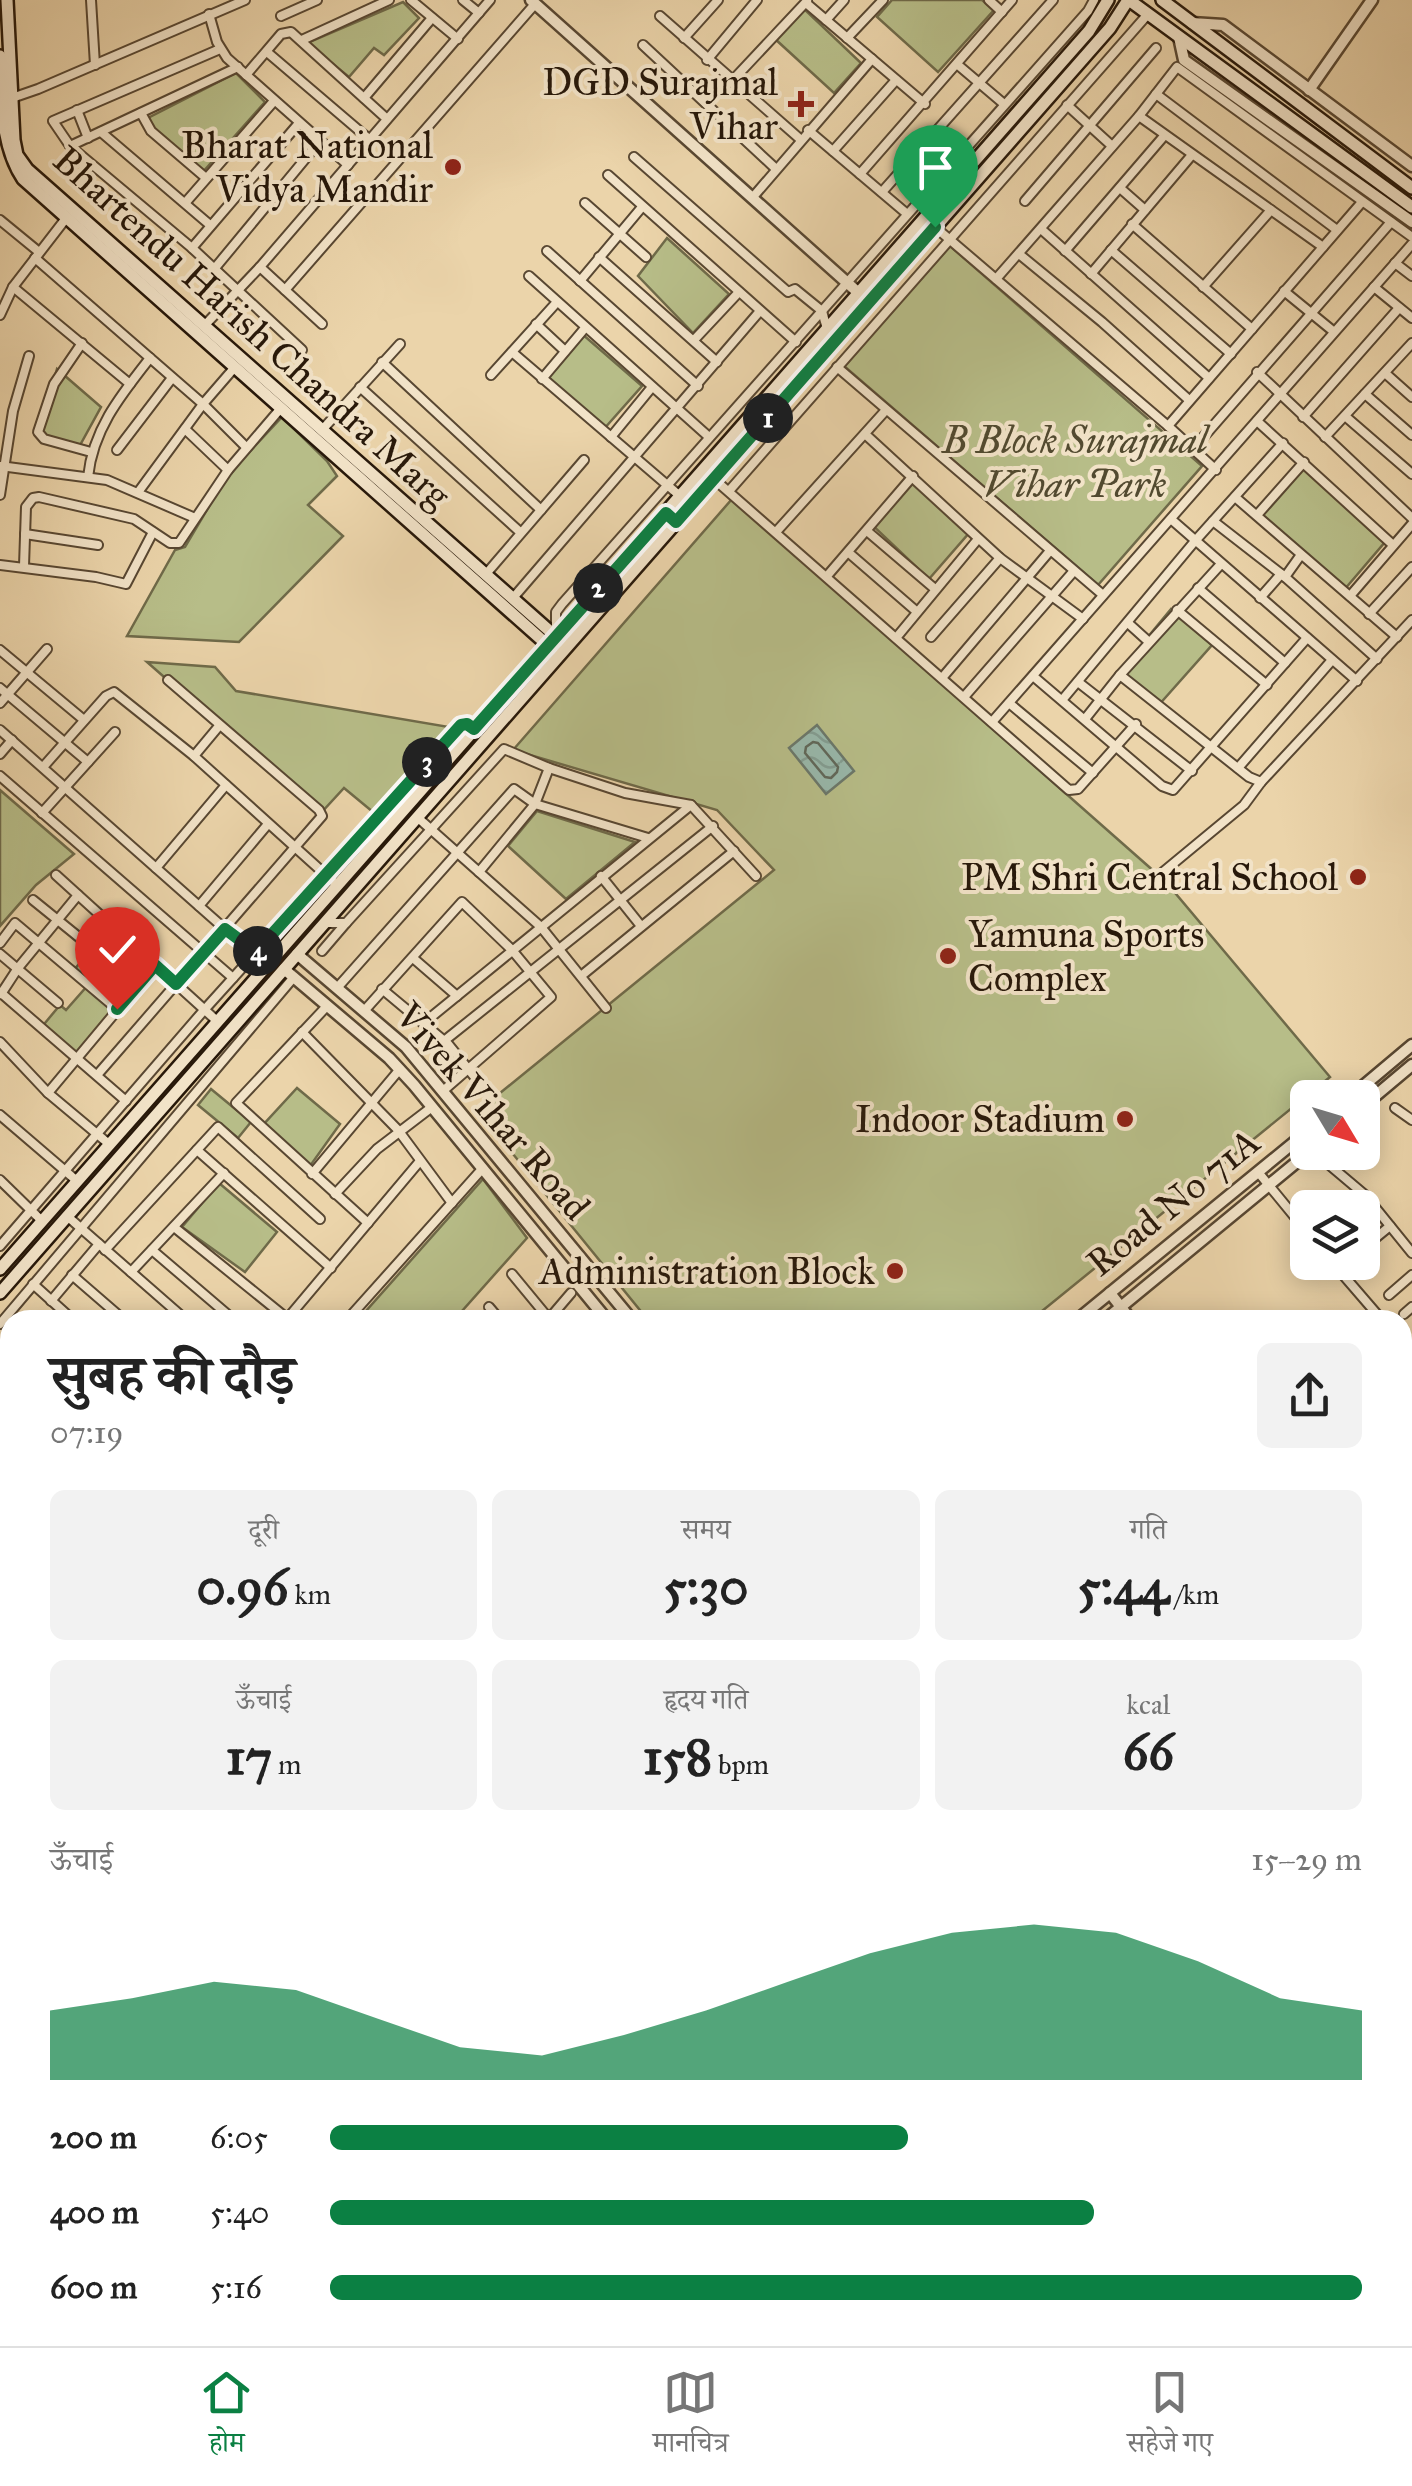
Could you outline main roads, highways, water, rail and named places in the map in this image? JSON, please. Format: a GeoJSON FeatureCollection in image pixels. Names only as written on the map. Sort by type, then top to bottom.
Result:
{"type":"FeatureCollection","features":[{"type":"Feature","properties":{"kind":"main road","name":"Bhartendu Harish Chandra Marg"},"geometry":{"type":"LineString","coordinates":[[6,0],[17,155],[27,169],[69,214],[235,367],[563,651]]}},
{"type":"Feature","properties":{"kind":"main road"},"geometry":{"type":"LineString","coordinates":[[0,1269],[1089,31],[1108,0]]}},
{"type":"Feature","properties":{"kind":"main road"},"geometry":{"type":"LineString","coordinates":[[0,1293],[250,1019],[289,973],[297,954],[1110,28],[1128,0],[1412,207]]}},
{"type":"Feature","properties":{"kind":"main road"},"geometry":{"type":"LineString","coordinates":[[1162,0],[1412,188]]}},
{"type":"Feature","properties":{"kind":"main road","name":"Bhartendu Harish Chandra Marg"},"geometry":{"type":"LineString","coordinates":[[0,56],[5,142],[10,162],[22,180],[204,326],[513,598],[552,641]]}},
{"type":"Feature","properties":{"kind":"main road"},"geometry":{"type":"LineString","coordinates":[[666,513],[676,522]]}},
{"type":"Feature","properties":{"kind":"main road"},"geometry":{"type":"LineString","coordinates":[[285,943],[297,954]]}},
{"type":"Feature","properties":{"kind":"main road"},"geometry":{"type":"LineString","coordinates":[[271,959],[289,973]]}},
{"type":"Feature","properties":{"kind":"water"},"geometry":{"type":"Polygon","coordinates":[[[817,725],[854,771],[826,794],[789,748],[817,725]]]}},
{"type":"Feature","properties":{"kind":"place","name":"DGD Surajmal Vihar"},"geometry":{"type":"Point","coordinates":[801,104]}},
{"type":"Feature","properties":{"kind":"place","name":"Bharat National Vidya Mandir"},"geometry":{"type":"Point","coordinates":[453,167]}},
{"type":"Feature","properties":{"kind":"place","name":"PM Shri Central School"},"geometry":{"type":"Point","coordinates":[1358,877]}},
{"type":"Feature","properties":{"kind":"place","name":"Yamuna Sports Complex"},"geometry":{"type":"Point","coordinates":[948,956]}},
{"type":"Feature","properties":{"kind":"place","name":"Indoor Stadium"},"geometry":{"type":"Point","coordinates":[1125,1119]}},
{"type":"Feature","properties":{"kind":"place","name":"Administration Block"},"geometry":{"type":"Point","coordinates":[895,1271]}},
{"type":"Feature","properties":{"kind":"park label","name":"B Block Surajmal Vihar Park"},"geometry":{"type":"Point","coordinates":[1075,462]}}]}
